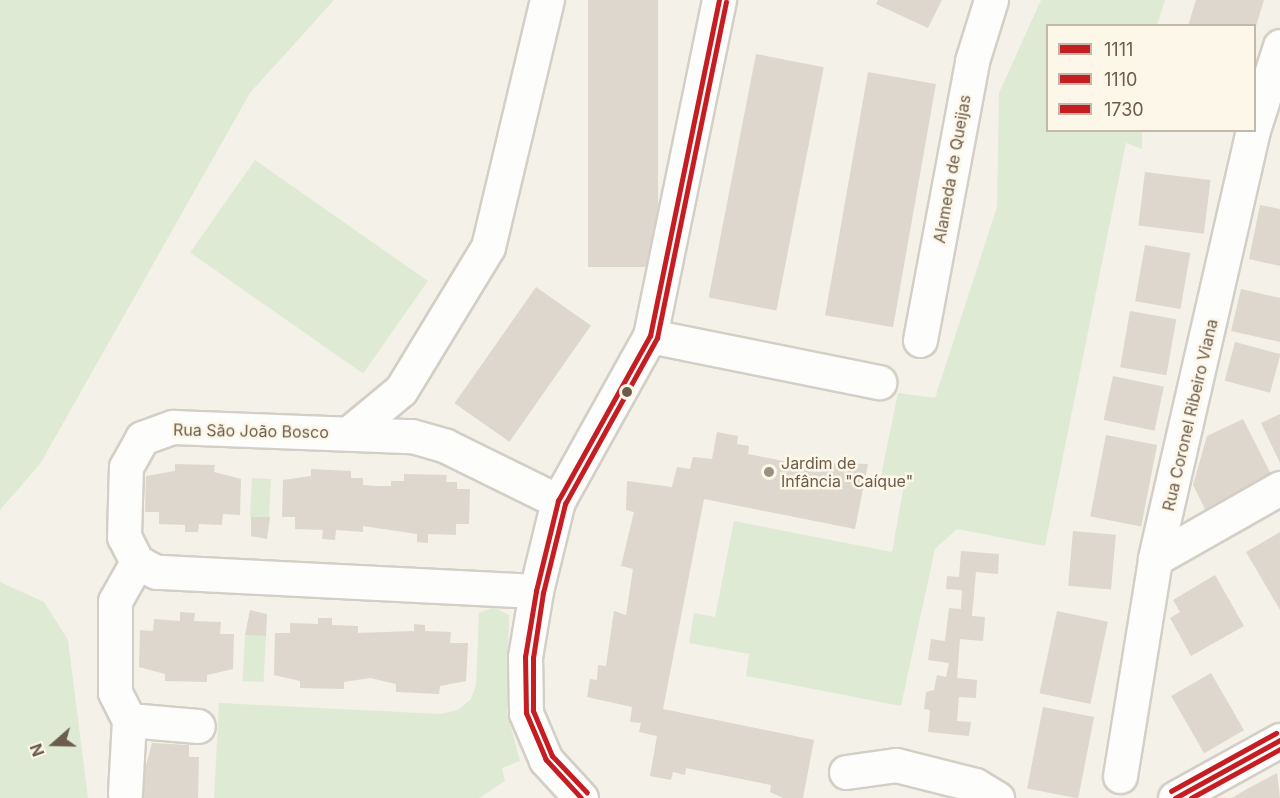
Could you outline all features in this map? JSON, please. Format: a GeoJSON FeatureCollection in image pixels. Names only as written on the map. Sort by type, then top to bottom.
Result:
{"type":"FeatureCollection","features":[{"type":"Feature","properties":{"kind":"street"},"geometry":{"type":"LineString","coordinates":[[349,433],[401,390],[488,247],[547,0]]}},
{"type":"Feature","properties":{"kind":"street"},"geometry":{"type":"LineString","coordinates":[[581,798],[546,760],[526,713],[525,657],[536,591],[558,501],[650,336],[719,0]]}},
{"type":"Feature","properties":{"kind":"street","name":"Alameda de Queijas"},"geometry":{"type":"LineString","coordinates":[[920,340],[969,72],[991,0]]}},
{"type":"Feature","properties":{"kind":"street","name":"Rua Coronel Ribeiro Viana"},"geometry":{"type":"LineString","coordinates":[[1256,130],[1280,46]]}},
{"type":"Feature","properties":{"kind":"street","name":"Rua Coronel Ribeiro Viana"},"geometry":{"type":"LineString","coordinates":[[1120,776],[1155,559],[1255,133]]}},
{"type":"Feature","properties":{"kind":"street"},"geometry":{"type":"LineString","coordinates":[[650,336],[879,382]]}},
{"type":"Feature","properties":{"kind":"street","name":"Rua São João Bosco"},"geometry":{"type":"LineString","coordinates":[[136,562],[124,537],[126,467],[142,438],[174,427],[412,436],[446,446],[558,501]]}},
{"type":"Feature","properties":{"kind":"street"},"geometry":{"type":"LineString","coordinates":[[1155,559],[1280,488]]}},
{"type":"Feature","properties":{"kind":"street"},"geometry":{"type":"LineString","coordinates":[[125,793],[129,720],[115,692],[115,601],[136,562],[156,572],[536,591]]}},
{"type":"Feature","properties":{"kind":"street"},"geometry":{"type":"LineString","coordinates":[[129,720],[198,726]]}},
{"type":"Feature","properties":{"kind":"street"},"geometry":{"type":"LineString","coordinates":[[1175,798],[1280,740]]}},
{"type":"Feature","properties":{"kind":"street"},"geometry":{"type":"LineString","coordinates":[[846,772],[896,765],[975,785],[997,798]]}},
{"type":"Feature","properties":{"kind":"green space"},"geometry":{"type":"Polygon","coordinates":[[[0,0],[334,0],[250,93],[40,464],[0,510],[0,0]]]}},
{"type":"Feature","properties":{"kind":"green space"},"geometry":{"type":"Polygon","coordinates":[[[1041,0],[1165,0],[1157,24],[1046,24],[1046,132],[1142,132],[1142,149],[1126,143],[1045,546],[957,529],[935,549],[901,706],[746,676],[749,654],[689,643],[694,613],[715,617],[734,521],[892,552],[904,485],[880,481],[898,393],[935,398],[997,207],[999,93],[1041,0]]]}},
{"type":"Feature","properties":{"kind":"green space"},"geometry":{"type":"Polygon","coordinates":[[[255,160],[428,281],[363,374],[190,253],[255,160]]]}},
{"type":"Feature","properties":{"kind":"green space"},"geometry":{"type":"Polygon","coordinates":[[[252,478],[271,479],[269,518],[250,517],[252,478]]]}},
{"type":"Feature","properties":{"kind":"green space"},"geometry":{"type":"Polygon","coordinates":[[[0,582],[44,602],[68,640],[88,798],[0,798],[0,582]]]}},
{"type":"Feature","properties":{"kind":"green space"},"geometry":{"type":"Polygon","coordinates":[[[494,607],[509,615],[507,712],[520,761],[502,768],[505,781],[479,798],[214,798],[219,703],[441,714],[458,710],[471,699],[476,685],[479,613],[494,607]]]}},
{"type":"Feature","properties":{"kind":"green space"},"geometry":{"type":"Polygon","coordinates":[[[245,635],[266,636],[264,682],[243,681],[245,635]]]}},
{"type":"Feature","properties":{"kind":"building"},"geometry":{"type":"Polygon","coordinates":[[[588,0],[658,0],[658,267],[588,267],[588,0]]]}},
{"type":"Feature","properties":{"kind":"building"},"geometry":{"type":"Polygon","coordinates":[[[878,0],[942,0],[928,28],[876,4],[878,0]]]}},
{"type":"Feature","properties":{"kind":"building"},"geometry":{"type":"Polygon","coordinates":[[[1196,0],[1264,0],[1256,26],[1256,24],[1189,24],[1196,0]]]}},
{"type":"Feature","properties":{"kind":"building"},"geometry":{"type":"Polygon","coordinates":[[[756,54],[824,67],[776,311],[709,297],[756,54]]]}},
{"type":"Feature","properties":{"kind":"building"},"geometry":{"type":"Polygon","coordinates":[[[868,72],[936,84],[893,327],[825,315],[868,72]]]}},
{"type":"Feature","properties":{"kind":"building"},"geometry":{"type":"Polygon","coordinates":[[[1145,172],[1211,180],[1204,234],[1138,226],[1145,172]]]}},
{"type":"Feature","properties":{"kind":"building"},"geometry":{"type":"Polygon","coordinates":[[[1260,205],[1280,209],[1280,266],[1249,259],[1260,205]]]}},
{"type":"Feature","properties":{"kind":"building"},"geometry":{"type":"Polygon","coordinates":[[[1145,245],[1190,253],[1180,309],[1135,301],[1145,245]]]}},
{"type":"Feature","properties":{"kind":"building"},"geometry":{"type":"Polygon","coordinates":[[[536,287],[591,325],[509,442],[455,403],[536,287]]]}},
{"type":"Feature","properties":{"kind":"building"},"geometry":{"type":"Polygon","coordinates":[[[1241,289],[1280,298],[1280,342],[1231,331],[1241,289]]]}},
{"type":"Feature","properties":{"kind":"building"},"geometry":{"type":"Polygon","coordinates":[[[1130,311],[1176,319],[1166,375],[1120,367],[1130,311]]]}},
{"type":"Feature","properties":{"kind":"building"},"geometry":{"type":"Polygon","coordinates":[[[1235,342],[1280,354],[1270,393],[1225,381],[1235,342]]]}},
{"type":"Feature","properties":{"kind":"building"},"geometry":{"type":"Polygon","coordinates":[[[1113,376],[1164,387],[1155,431],[1104,420],[1113,376]]]}},
{"type":"Feature","properties":{"kind":"building"},"geometry":{"type":"Polygon","coordinates":[[[1280,414],[1280,463],[1261,423],[1280,414]]]}},
{"type":"Feature","properties":{"kind":"building"},"geometry":{"type":"Polygon","coordinates":[[[1243,419],[1275,482],[1209,517],[1193,485],[1207,436],[1243,419]]]}},
{"type":"Feature","properties":{"kind":"building"},"geometry":{"type":"Polygon","coordinates":[[[717,432],[738,436],[737,444],[749,446],[748,454],[832,471],[834,463],[868,464],[855,529],[704,499],[663,709],[814,740],[803,798],[783,798],[770,792],[771,785],[686,768],[685,775],[673,772],[671,780],[650,776],[657,736],[639,732],[641,723],[630,722],[632,707],[587,697],[590,679],[597,680],[598,665],[606,666],[614,611],[626,615],[633,569],[621,566],[634,512],[626,510],[627,481],[672,487],[677,467],[690,469],[693,457],[712,459],[717,432]]]}},
{"type":"Feature","properties":{"kind":"building"},"geometry":{"type":"Polygon","coordinates":[[[1106,435],[1157,445],[1141,526],[1090,516],[1106,435]]]}},
{"type":"Feature","properties":{"kind":"building"},"geometry":{"type":"Polygon","coordinates":[[[175,464],[215,465],[214,472],[241,479],[240,515],[223,514],[222,525],[199,524],[198,532],[185,532],[185,525],[159,524],[159,512],[145,512],[146,476],[175,471],[175,464]]]}},
{"type":"Feature","properties":{"kind":"building"},"geometry":{"type":"Polygon","coordinates":[[[311,469],[351,471],[351,478],[363,478],[363,485],[376,486],[391,486],[391,481],[404,481],[404,474],[447,475],[446,482],[457,482],[457,489],[470,489],[469,524],[456,524],[456,535],[428,534],[428,543],[417,542],[417,534],[363,526],[363,532],[336,530],[335,540],[322,539],[323,530],[295,529],[295,517],[282,517],[283,480],[311,476],[311,469]]]}},
{"type":"Feature","properties":{"kind":"building"},"geometry":{"type":"Polygon","coordinates":[[[251,517],[270,517],[267,539],[251,536],[251,517]]]}},
{"type":"Feature","properties":{"kind":"building"},"geometry":{"type":"Polygon","coordinates":[[[1073,531],[1116,535],[1111,590],[1068,586],[1073,531]]]}},
{"type":"Feature","properties":{"kind":"building"},"geometry":{"type":"Polygon","coordinates":[[[1280,532],[1280,610],[1246,552],[1280,532]]]}},
{"type":"Feature","properties":{"kind":"building"},"geometry":{"type":"Polygon","coordinates":[[[961,551],[999,554],[998,574],[976,572],[972,616],[985,617],[983,641],[960,639],[957,678],[977,680],[976,698],[959,697],[957,721],[971,722],[969,736],[928,732],[930,710],[924,709],[926,692],[934,690],[937,675],[946,677],[949,663],[928,660],[931,639],[945,641],[949,608],[961,609],[962,590],[946,589],[947,576],[959,577],[961,551]]]}},
{"type":"Feature","properties":{"kind":"building"},"geometry":{"type":"Polygon","coordinates":[[[1215,575],[1244,626],[1191,656],[1170,618],[1180,612],[1173,600],[1215,575]]]}},
{"type":"Feature","properties":{"kind":"building"},"geometry":{"type":"Polygon","coordinates":[[[250,610],[267,614],[266,636],[245,635],[250,610]]]}},
{"type":"Feature","properties":{"kind":"building"},"geometry":{"type":"Polygon","coordinates":[[[1057,611],[1108,622],[1090,704],[1040,693],[1057,611]]]}},
{"type":"Feature","properties":{"kind":"building"},"geometry":{"type":"Polygon","coordinates":[[[180,612],[195,613],[194,621],[221,622],[220,634],[234,634],[233,669],[207,675],[207,682],[165,681],[165,674],[139,667],[140,630],[153,631],[154,619],[180,621],[180,612]]]}},
{"type":"Feature","properties":{"kind":"building"},"geometry":{"type":"Polygon","coordinates":[[[318,618],[332,618],[332,625],[358,626],[358,633],[414,631],[414,624],[425,625],[425,631],[451,632],[450,643],[468,643],[466,681],[440,686],[439,694],[396,692],[396,684],[370,678],[344,682],[344,689],[300,688],[300,681],[274,675],[275,633],[290,633],[290,623],[318,624],[318,618]]]}},
{"type":"Feature","properties":{"kind":"building"},"geometry":{"type":"Polygon","coordinates":[[[1211,673],[1244,730],[1204,753],[1171,696],[1211,673]]]}},
{"type":"Feature","properties":{"kind":"building"},"geometry":{"type":"Polygon","coordinates":[[[1043,707],[1094,717],[1078,798],[1027,788],[1043,707]]]}},
{"type":"Feature","properties":{"kind":"building"},"geometry":{"type":"Polygon","coordinates":[[[152,743],[189,745],[189,757],[199,757],[198,798],[134,798],[135,769],[145,769],[152,743]]]}},
{"type":"Feature","properties":{"kind":"building"},"geometry":{"type":"Polygon","coordinates":[[[1277,773],[1280,798],[1232,798],[1247,789],[1277,773]]]}},
{"type":"Feature","properties":{"kind":"transit line","name":"1111"},"geometry":{"type":"LineString","coordinates":[[581,798],[546,760],[526,713],[525,657],[536,591],[558,501],[650,336],[719,0]]}},
{"type":"Feature","properties":{"kind":"transit line","name":"1110"},"geometry":{"type":"LineString","coordinates":[[587,793],[552,756],[533,711],[533,658],[543,593],[565,504],[657,338],[726,2]]}},
{"type":"Feature","properties":{"kind":"transit line"},"geometry":{"type":"LineString","coordinates":[[1171,791],[1276,733]]}},
{"type":"Feature","properties":{"kind":"transit line","name":"1111"},"geometry":{"type":"LineString","coordinates":[[1175,798],[1280,740]]}},
{"type":"Feature","properties":{"kind":"transit line","name":"1730"},"geometry":{"type":"LineString","coordinates":[[1191,798],[1280,749]]}},
{"type":"Feature","properties":{"kind":"place","name":"Jardim de Infância \"Caíque\""},"geometry":{"type":"Point","coordinates":[769,472]}}]}
